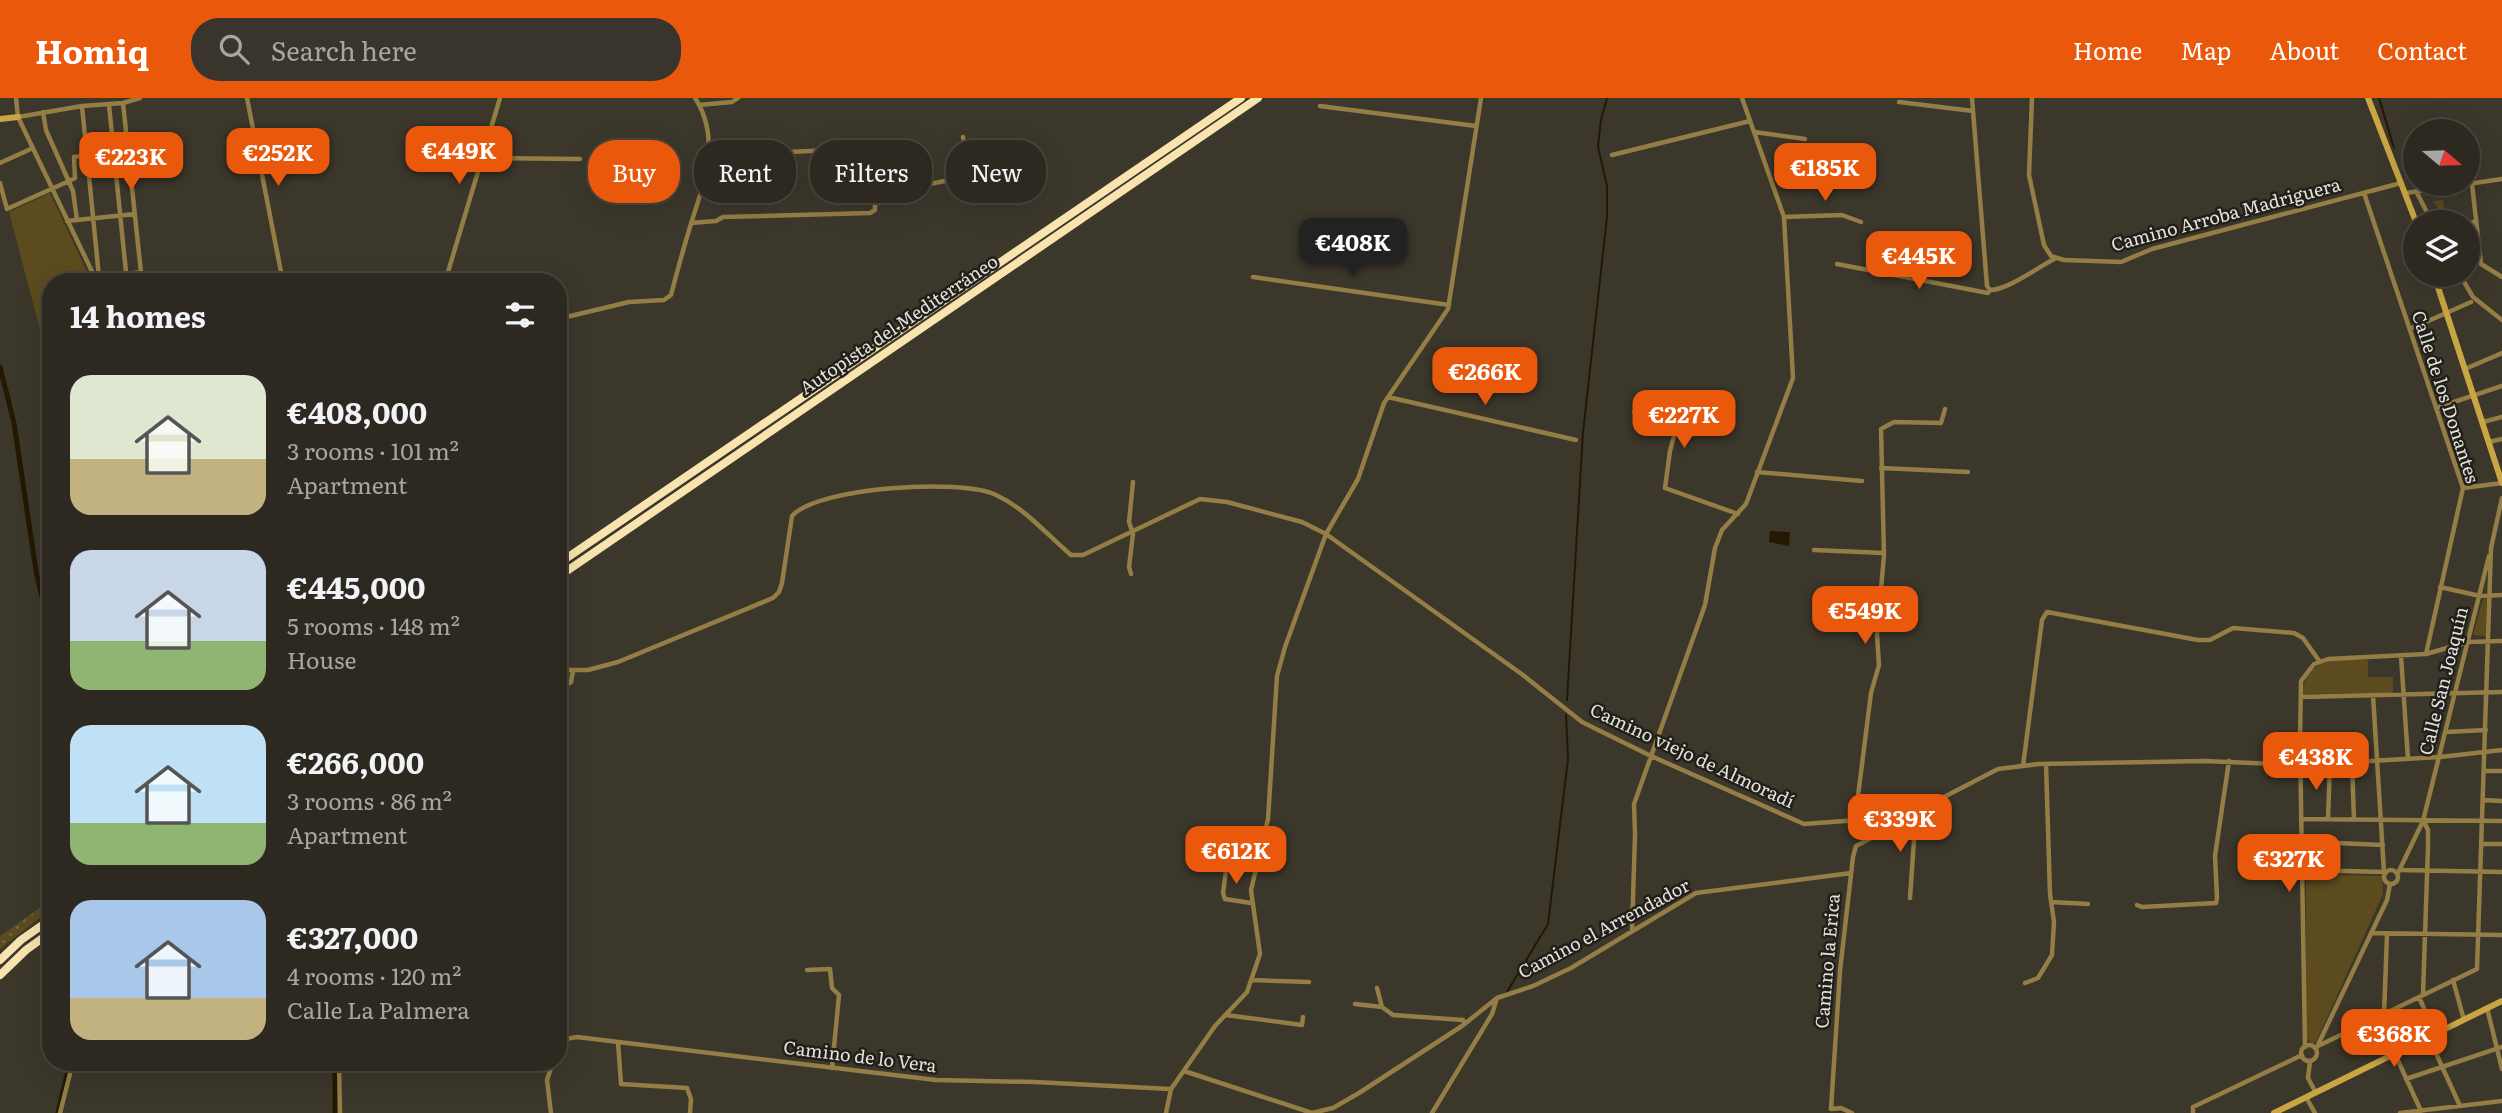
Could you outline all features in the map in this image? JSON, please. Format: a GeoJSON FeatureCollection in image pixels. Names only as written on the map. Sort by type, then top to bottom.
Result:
{"type":"FeatureCollection","features":[{"type":"Feature","properties":{"kind":"highway","name":"Autopista del Mediterráneo"},"geometry":{"type":"LineString","coordinates":[[567,558],[1241,98]]}},
{"type":"Feature","properties":{"kind":"highway","name":"Autopista del Mediterráneo"},"geometry":{"type":"LineString","coordinates":[[567,571],[1258,98]]}},
{"type":"Feature","properties":{"kind":"highway"},"geometry":{"type":"LineString","coordinates":[[0,960],[42,925]]}},
{"type":"Feature","properties":{"kind":"highway"},"geometry":{"type":"LineString","coordinates":[[0,975],[42,938]]}},
{"type":"Feature","properties":{"kind":"street"},"geometry":{"type":"LineString","coordinates":[[16,98],[18,117],[94,273]]}},
{"type":"Feature","properties":{"kind":"street"},"geometry":{"type":"LineString","coordinates":[[247,98],[281,273]]}},
{"type":"Feature","properties":{"kind":"street"},"geometry":{"type":"LineString","coordinates":[[448,273],[500,98]]}},
{"type":"Feature","properties":{"kind":"street"},"geometry":{"type":"LineString","coordinates":[[695,98],[708,140]]}},
{"type":"Feature","properties":{"kind":"street"},"geometry":{"type":"LineString","coordinates":[[699,105],[732,102],[738,98]]}},
{"type":"Feature","properties":{"kind":"street"},"geometry":{"type":"LineString","coordinates":[[1166,1113],[1171,1089],[1215,1026],[1247,992],[1260,954],[1251,903],[1253,880],[1268,819],[1276,676],[1326,534],[1358,479],[1388,397],[1437,326],[1448,305],[1481,98]]}},
{"type":"Feature","properties":{"kind":"street"},"geometry":{"type":"LineString","coordinates":[[1632,932],[1636,834],[1634,804],[1705,606],[1714,548],[1722,530],[1745,503],[1793,378],[1784,217],[1742,98]]}},
{"type":"Feature","properties":{"kind":"street"},"geometry":{"type":"LineString","coordinates":[[1972,98],[1986,286],[1990,290]]}},
{"type":"Feature","properties":{"kind":"street"},"geometry":{"type":"LineString","coordinates":[[2032,98],[2029,175],[2044,245],[2051,256],[2056,258]]}},
{"type":"Feature","properties":{"kind":"street"},"geometry":{"type":"LineString","coordinates":[[2368,98],[2402,182]]}},
{"type":"Feature","properties":{"kind":"street"},"geometry":{"type":"LineString","coordinates":[[0,119],[138,99]]}},
{"type":"Feature","properties":{"kind":"street"},"geometry":{"type":"LineString","coordinates":[[1899,102],[1973,111]]}},
{"type":"Feature","properties":{"kind":"street"},"geometry":{"type":"LineString","coordinates":[[109,104],[126,273],[141,272],[123,103]]}},
{"type":"Feature","properties":{"kind":"street"},"geometry":{"type":"LineString","coordinates":[[82,106],[97,273]]}},
{"type":"Feature","properties":{"kind":"street"},"geometry":{"type":"LineString","coordinates":[[1320,106],[1476,126]]}},
{"type":"Feature","properties":{"kind":"street"},"geometry":{"type":"LineString","coordinates":[[43,112],[46,130],[75,195],[77,220]]}},
{"type":"Feature","properties":{"kind":"street"},"geometry":{"type":"LineString","coordinates":[[1612,155],[1750,121]]}},
{"type":"Feature","properties":{"kind":"street"},"geometry":{"type":"LineString","coordinates":[[1754,132],[1805,139]]}},
{"type":"Feature","properties":{"kind":"street"},"geometry":{"type":"LineString","coordinates":[[691,223],[716,222],[723,217],[870,213],[875,210],[876,197],[879,194],[970,176],[963,137]]}},
{"type":"Feature","properties":{"kind":"street"},"geometry":{"type":"LineString","coordinates":[[0,163],[33,148]]}},
{"type":"Feature","properties":{"kind":"street"},"geometry":{"type":"LineString","coordinates":[[114,153],[128,151]]}},
{"type":"Feature","properties":{"kind":"street"},"geometry":{"type":"LineString","coordinates":[[0,183],[6,209],[75,178],[74,157],[87,155]]}},
{"type":"Feature","properties":{"kind":"street"},"geometry":{"type":"LineString","coordinates":[[481,158],[580,159]]}},
{"type":"Feature","properties":{"kind":"street"},"geometry":{"type":"LineString","coordinates":[[2480,183],[2502,179]]}},
{"type":"Feature","properties":{"kind":"street","name":"Camino Arroba Madriguera"},"geometry":{"type":"LineString","coordinates":[[2056,258],[2121,262],[2152,249],[2402,182]]}},
{"type":"Feature","properties":{"kind":"street","name":"Calle de los Donantes"},"geometry":{"type":"LineString","coordinates":[[2364,193],[2463,488],[2426,654]]}},
{"type":"Feature","properties":{"kind":"street"},"geometry":{"type":"LineString","coordinates":[[567,317],[629,302],[664,300],[671,295],[697,203]]}},
{"type":"Feature","properties":{"kind":"street"},"geometry":{"type":"LineString","coordinates":[[67,221],[135,214]]}},
{"type":"Feature","properties":{"kind":"street"},"geometry":{"type":"LineString","coordinates":[[1784,217],[1842,215],[1861,222]]}},
{"type":"Feature","properties":{"kind":"street"},"geometry":{"type":"LineString","coordinates":[[2480,256],[2481,264],[2502,277]]}},
{"type":"Feature","properties":{"kind":"street"},"geometry":{"type":"LineString","coordinates":[[1837,264],[1891,272],[1988,293],[1990,290],[2007,286],[2056,258]]}},
{"type":"Feature","properties":{"kind":"street"},"geometry":{"type":"LineString","coordinates":[[89,265],[97,263]]}},
{"type":"Feature","properties":{"kind":"street"},"geometry":{"type":"LineString","coordinates":[[1253,277],[1448,305]]}},
{"type":"Feature","properties":{"kind":"street"},"geometry":{"type":"LineString","coordinates":[[2438,287],[2489,442],[2499,463],[2502,483],[2463,488]]}},
{"type":"Feature","properties":{"kind":"street"},"geometry":{"type":"LineString","coordinates":[[2467,287],[2473,297],[2502,320]]}},
{"type":"Feature","properties":{"kind":"street"},"geometry":{"type":"LineString","coordinates":[[2410,329],[2471,302]]}},
{"type":"Feature","properties":{"kind":"street"},"geometry":{"type":"LineString","coordinates":[[2465,369],[2501,352]]}},
{"type":"Feature","properties":{"kind":"street"},"geometry":{"type":"LineString","coordinates":[[2436,408],[2502,386]]}},
{"type":"Feature","properties":{"kind":"street"},"geometry":{"type":"LineString","coordinates":[[1388,397],[1576,440]]}},
{"type":"Feature","properties":{"kind":"street"},"geometry":{"type":"LineString","coordinates":[[1855,820],[1871,693],[1880,665],[1877,635],[1884,553],[1881,429],[1894,422],[1941,423],[1945,409]]}},
{"type":"Feature","properties":{"kind":"street"},"geometry":{"type":"LineString","coordinates":[[1634,412],[1679,417],[1665,488],[1738,514]]}},
{"type":"Feature","properties":{"kind":"street"},"geometry":{"type":"LineString","coordinates":[[2483,422],[2502,417]]}},
{"type":"Feature","properties":{"kind":"street"},"geometry":{"type":"LineString","coordinates":[[2489,442],[2502,439]]}},
{"type":"Feature","properties":{"kind":"street"},"geometry":{"type":"LineString","coordinates":[[1881,468],[1968,472]]}},
{"type":"Feature","properties":{"kind":"street"},"geometry":{"type":"LineString","coordinates":[[1758,472],[1862,481]]}},
{"type":"Feature","properties":{"kind":"street"},"geometry":{"type":"LineString","coordinates":[[1131,575],[1129,567],[1132,531],[1129,522],[1133,482]]}},
{"type":"Feature","properties":{"kind":"street","name":"Camino viejo de Almoradí"},"geometry":{"type":"LineString","coordinates":[[567,671],[603,667],[618,662],[773,598],[782,583],[792,516],[804,506],[853,492],[923,488],[972,489],[989,492],[1041,526],[1071,555],[1083,555],[1200,499],[1227,502],[1302,522],[1326,534],[1523,675],[1582,722],[1804,824],[1899,817],[1998,769],[2023,766],[2229,761],[2330,764],[2502,750]]}},
{"type":"Feature","properties":{"kind":"street"},"geometry":{"type":"LineString","coordinates":[[2305,1047],[2310,1045],[2317,1048],[2477,969],[2490,642],[2491,548],[2502,498]]}},
{"type":"Feature","properties":{"kind":"street","name":"Calle San Joaquín"},"geometry":{"type":"LineString","coordinates":[[2400,872],[2423,821],[2491,548]]}},
{"type":"Feature","properties":{"kind":"street"},"geometry":{"type":"LineString","coordinates":[[1814,550],[1884,553]]}},
{"type":"Feature","properties":{"kind":"street"},"geometry":{"type":"LineString","coordinates":[[2440,587],[2480,596],[2502,595]]}},
{"type":"Feature","properties":{"kind":"street"},"geometry":{"type":"LineString","coordinates":[[2023,766],[2042,620],[2047,612],[2198,640],[2210,640],[2233,628],[2294,633],[2302,638],[2320,662]]}},
{"type":"Feature","properties":{"kind":"street"},"geometry":{"type":"LineString","coordinates":[[2193,1113],[2193,1107],[2302,1055],[2305,1047],[2301,681],[2314,664],[2328,659],[2426,654],[2468,642],[2502,641]]}},
{"type":"Feature","properties":{"kind":"street"},"geometry":{"type":"LineString","coordinates":[[2401,656],[2408,759]]}},
{"type":"Feature","properties":{"kind":"street"},"geometry":{"type":"LineString","coordinates":[[567,684],[571,682],[573,671]]}},
{"type":"Feature","properties":{"kind":"street"},"geometry":{"type":"LineString","coordinates":[[2301,697],[2502,692]]}},
{"type":"Feature","properties":{"kind":"street"},"geometry":{"type":"LineString","coordinates":[[2372,695],[2384,878],[2390,884]]}},
{"type":"Feature","properties":{"kind":"street"},"geometry":{"type":"LineString","coordinates":[[2446,732],[2486,730]]}},
{"type":"Feature","properties":{"kind":"street"},"geometry":{"type":"LineString","coordinates":[[2137,905],[2142,907],[2216,903],[2214,856],[2229,761]]}},
{"type":"Feature","properties":{"kind":"street"},"geometry":{"type":"LineString","coordinates":[[2352,763],[2354,820]]}},
{"type":"Feature","properties":{"kind":"street"},"geometry":{"type":"LineString","coordinates":[[2025,983],[2038,978],[2052,955],[2054,922],[2046,764]]}},
{"type":"Feature","properties":{"kind":"street"},"geometry":{"type":"LineString","coordinates":[[2328,820],[2330,764]]}},
{"type":"Feature","properties":{"kind":"street"},"geometry":{"type":"LineString","coordinates":[[2484,771],[2502,771]]}},
{"type":"Feature","properties":{"kind":"street"},"geometry":{"type":"LineString","coordinates":[[2483,800],[2502,801]]}},
{"type":"Feature","properties":{"kind":"street"},"geometry":{"type":"LineString","coordinates":[[1910,898],[1916,811]]}},
{"type":"Feature","properties":{"kind":"street","name":"Camino la Erica"},"geometry":{"type":"LineString","coordinates":[[1852,1113],[1841,1108],[1831,1109],[1840,971],[1851,873],[1856,846],[1887,830],[1899,817]]}},
{"type":"Feature","properties":{"kind":"street"},"geometry":{"type":"LineString","coordinates":[[2301,819],[2502,821]]}},
{"type":"Feature","properties":{"kind":"street"},"geometry":{"type":"LineString","coordinates":[[2423,821],[2428,830],[2426,934],[2421,996],[2442,1067],[2460,1106]]}},
{"type":"Feature","properties":{"kind":"street"},"geometry":{"type":"LineString","coordinates":[[2336,843],[2383,845]]}},
{"type":"Feature","properties":{"kind":"street"},"geometry":{"type":"LineString","coordinates":[[2482,844],[2502,844]]}},
{"type":"Feature","properties":{"kind":"street"},"geometry":{"type":"LineString","coordinates":[[1227,864],[1223,893],[1225,899],[1251,903]]}},
{"type":"Feature","properties":{"kind":"street"},"geometry":{"type":"LineString","coordinates":[[2302,870],[2502,872]]}},
{"type":"Feature","properties":{"kind":"street"},"geometry":{"type":"LineString","coordinates":[[2390,884],[2397,882],[2400,872]]}},
{"type":"Feature","properties":{"kind":"street","name":"Camino el Arrendador"},"geometry":{"type":"LineString","coordinates":[[1184,1072],[1312,1113],[1333,1108],[1359,1094],[1465,1024],[1497,998],[1533,986],[1571,968],[1696,893],[1851,873]]}},
{"type":"Feature","properties":{"kind":"street"},"geometry":{"type":"LineString","coordinates":[[2316,1093],[2308,1078],[2310,1061],[2316,1057],[2317,1048],[2387,900],[2390,884]]}},
{"type":"Feature","properties":{"kind":"street"},"geometry":{"type":"LineString","coordinates":[[2051,901],[2088,904]]}},
{"type":"Feature","properties":{"kind":"street"},"geometry":{"type":"LineString","coordinates":[[2371,933],[2502,935]]}},
{"type":"Feature","properties":{"kind":"street"},"geometry":{"type":"LineString","coordinates":[[2388,934],[2384,1015],[2395,1054],[2421,1111]]}},
{"type":"Feature","properties":{"kind":"street"},"geometry":{"type":"LineString","coordinates":[[807,970],[830,969],[832,988],[839,995],[832,1068]]}},
{"type":"Feature","properties":{"kind":"street"},"geometry":{"type":"LineString","coordinates":[[1251,980],[1308,982]]}},
{"type":"Feature","properties":{"kind":"street"},"geometry":{"type":"LineString","coordinates":[[2453,980],[2464,1020]]}},
{"type":"Feature","properties":{"kind":"street"},"geometry":{"type":"LineString","coordinates":[[1377,988],[1382,1007]]}},
{"type":"Feature","properties":{"kind":"street"},"geometry":{"type":"LineString","coordinates":[[1432,1113],[1492,1014],[1497,998]]}},
{"type":"Feature","properties":{"kind":"street"},"geometry":{"type":"LineString","coordinates":[[2274,1113],[2502,1001]]}},
{"type":"Feature","properties":{"kind":"street"},"geometry":{"type":"LineString","coordinates":[[1355,1004],[1382,1007],[1393,1015],[1463,1020],[1465,1024]]}},
{"type":"Feature","properties":{"kind":"street"},"geometry":{"type":"LineString","coordinates":[[2487,1009],[2500,1048],[2502,1069]]}},
{"type":"Feature","properties":{"kind":"street"},"geometry":{"type":"LineString","coordinates":[[1226,1015],[1302,1025],[1303,1017]]}},
{"type":"Feature","properties":{"kind":"street","name":"Camino de lo Vera"},"geometry":{"type":"LineString","coordinates":[[567,1039],[578,1037],[936,1080],[1171,1089]]}},
{"type":"Feature","properties":{"kind":"street"},"geometry":{"type":"LineString","coordinates":[[618,1042],[621,1084],[687,1088],[691,1099],[690,1113]]}},
{"type":"Feature","properties":{"kind":"street"},"geometry":{"type":"LineString","coordinates":[[2406,1079],[2500,1048]]}},
{"type":"Feature","properties":{"kind":"street"},"geometry":{"type":"LineString","coordinates":[[2302,1055],[2305,1060],[2310,1061]]}},
{"type":"Feature","properties":{"kind":"street"},"geometry":{"type":"LineString","coordinates":[[60,1113],[71,1071]]}},
{"type":"Feature","properties":{"kind":"street"},"geometry":{"type":"LineString","coordinates":[[340,1071],[340,1113]]}},
{"type":"Feature","properties":{"kind":"street"},"geometry":{"type":"LineString","coordinates":[[550,1071],[547,1080],[551,1113]]}},
{"type":"Feature","properties":{"kind":"street"},"geometry":{"type":"LineString","coordinates":[[2306,1097],[2315,1113]]}},
{"type":"Feature","properties":{"kind":"street"},"geometry":{"type":"LineString","coordinates":[[2400,1113],[2502,1101]]}},
{"type":"Feature","properties":{"kind":"shaded area"},"geometry":{"type":"Polygon","coordinates":[[[111,151],[113,174],[108,175],[106,165],[95,166],[95,176],[91,176],[89,153],[111,151]]]}},
{"type":"Feature","properties":{"kind":"shaded area"},"geometry":{"type":"Polygon","coordinates":[[[50,193],[88,273],[42,273],[42,337],[9,212],[50,193]]]}},
{"type":"Feature","properties":{"kind":"shaded area"},"geometry":{"type":"Polygon","coordinates":[[[2443,200],[2444,210],[2435,210],[2438,208],[2433,201],[2443,200]]]}},
{"type":"Feature","properties":{"kind":"shaded area"},"geometry":{"type":"Polygon","coordinates":[[[1770,531],[1790,532],[1789,546],[1769,542],[1770,531]]]}},
{"type":"Feature","properties":{"kind":"shaded area"},"geometry":{"type":"Polygon","coordinates":[[[2483,599],[2487,599],[2486,636],[2473,635],[2483,599]]]}},
{"type":"Feature","properties":{"kind":"shaded area"},"geometry":{"type":"Polygon","coordinates":[[[2329,660],[2368,660],[2368,677],[2393,677],[2393,693],[2303,694],[2310,673],[2329,660]]]}},
{"type":"Feature","properties":{"kind":"shaded area"},"geometry":{"type":"Polygon","coordinates":[[[2306,874],[2382,876],[2383,894],[2316,1042],[2312,1044],[2306,1038],[2306,874]]]}},
{"type":"Feature","properties":{"kind":"shaded area"},"geometry":{"type":"Polygon","coordinates":[[[42,906],[42,916],[0,949],[0,936],[42,906]]]}},
{"type":"Feature","properties":{"kind":"waterway"},"geometry":{"type":"LineString","coordinates":[[1567,700],[1583,432],[1607,217],[1607,186],[1598,147],[1607,98]]}},
{"type":"Feature","properties":{"kind":"waterway"},"geometry":{"type":"LineString","coordinates":[[2379,98],[2394,148]]}},
{"type":"Feature","properties":{"kind":"waterway"},"geometry":{"type":"LineString","coordinates":[[0,367],[14,423],[42,597]]}},
{"type":"Feature","properties":{"kind":"waterway"},"geometry":{"type":"LineString","coordinates":[[1507,992],[1548,924],[1568,759],[1566,715]]}},
{"type":"Feature","properties":{"kind":"waterway"},"geometry":{"type":"LineString","coordinates":[[58,1113],[68,1071]]}},
{"type":"Feature","properties":{"kind":"waterway"},"geometry":{"type":"LineString","coordinates":[[335,1071],[335,1113]]}}]}
